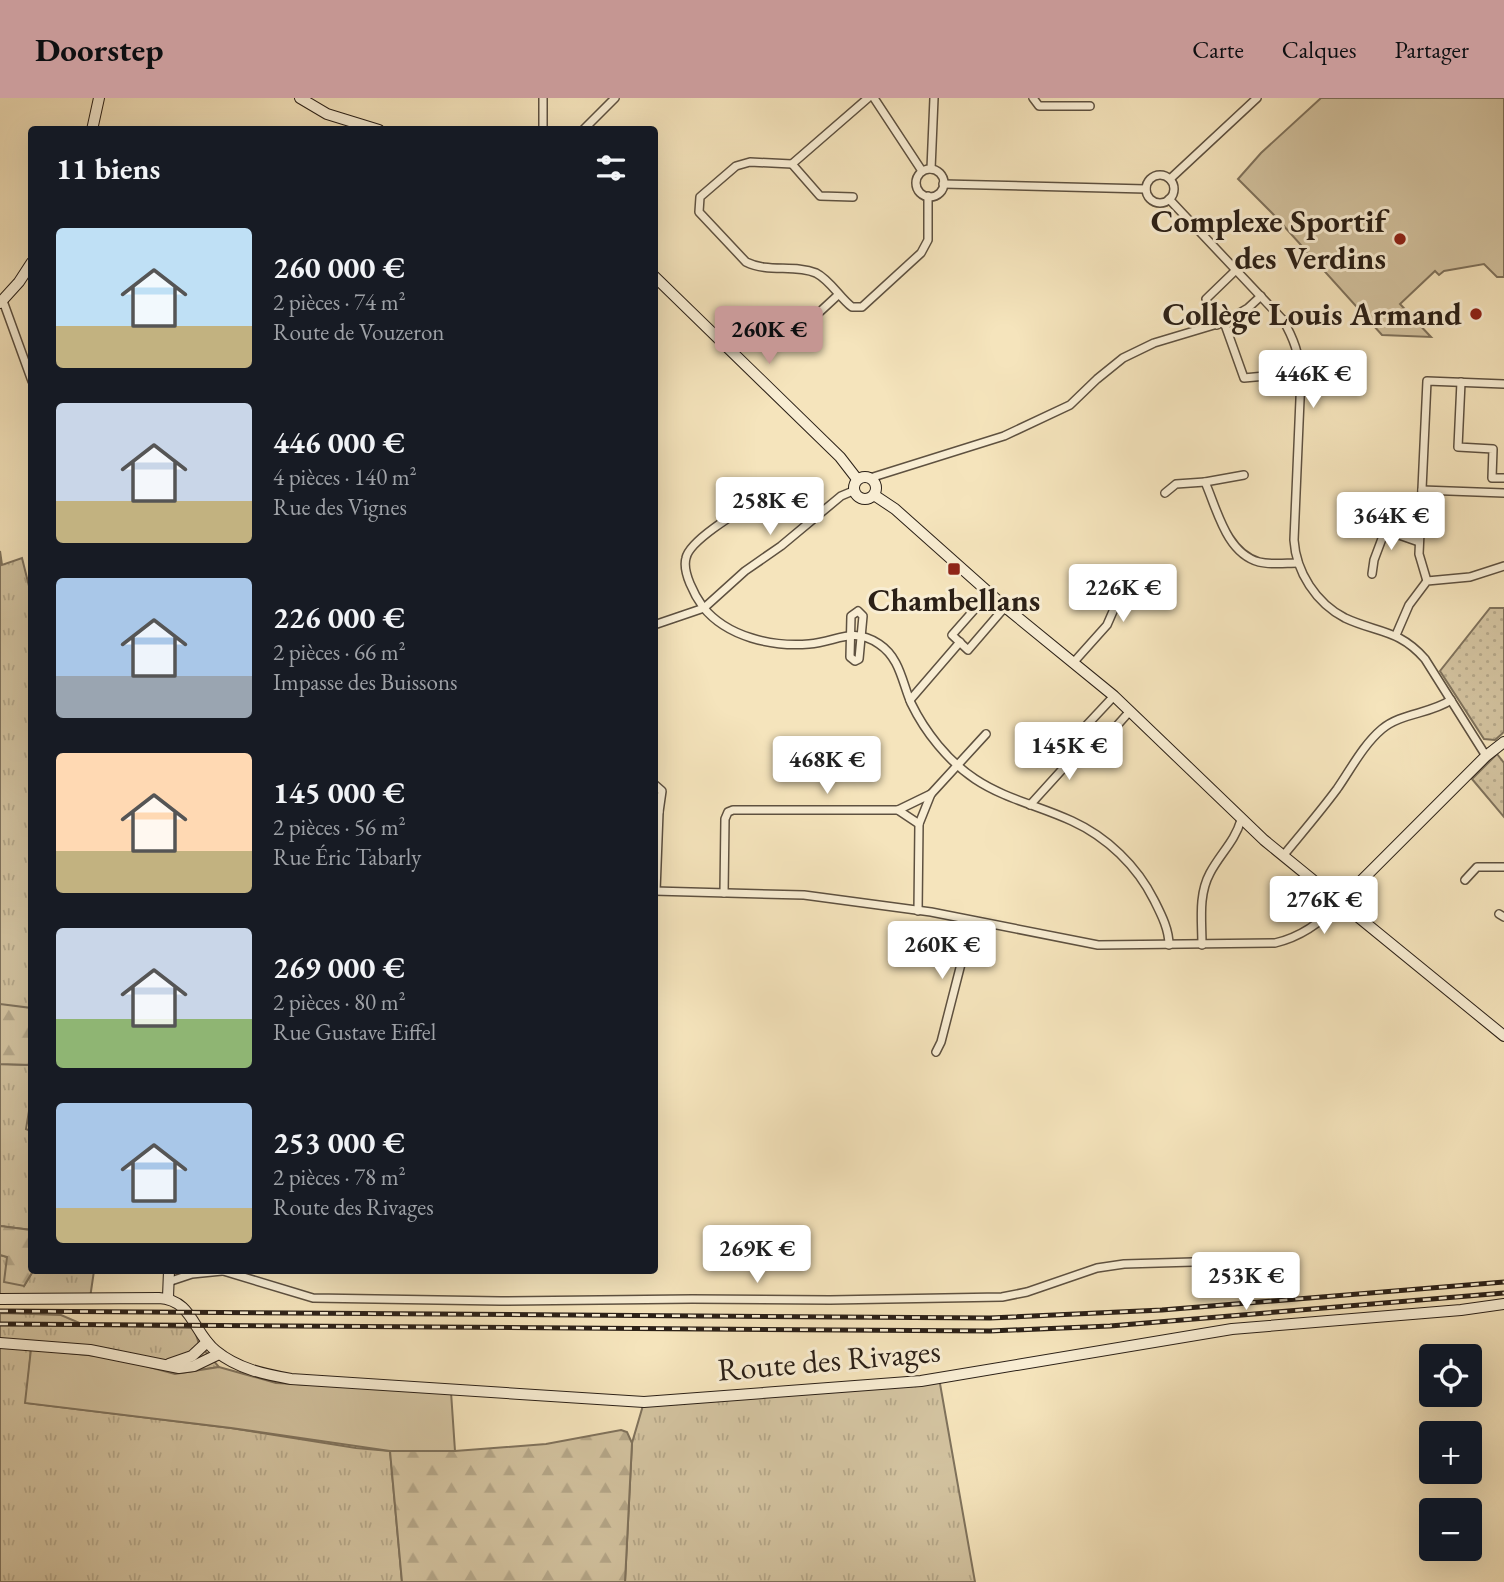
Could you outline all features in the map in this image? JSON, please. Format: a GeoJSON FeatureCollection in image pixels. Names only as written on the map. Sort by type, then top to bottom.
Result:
{"type":"FeatureCollection","features":[{"type":"Feature","properties":{"kind":"main road"},"geometry":{"type":"LineString","coordinates":[[93,126],[99,98]]}},
{"type":"Feature","properties":{"kind":"main road"},"geometry":{"type":"LineString","coordinates":[[300,98],[347,125]]}},
{"type":"Feature","properties":{"kind":"main road"},"geometry":{"type":"LineString","coordinates":[[1,302],[28,267]]}},
{"type":"Feature","properties":{"kind":"main road"},"geometry":{"type":"LineString","coordinates":[[658,280],[840,457],[857,479]]}},
{"type":"Feature","properties":{"kind":"main road"},"geometry":{"type":"LineString","coordinates":[[870,478],[875,482],[877,489],[874,495],[862,500],[857,497],[853,491],[857,479],[870,478]]}},
{"type":"Feature","properties":{"kind":"main road"},"geometry":{"type":"LineString","coordinates":[[874,495],[895,509],[1005,607],[1114,696],[1241,820],[1504,1036]]}},
{"type":"Feature","properties":{"kind":"main road"},"geometry":{"type":"LineString","coordinates":[[1340,902],[1486,756],[1504,742]]}},
{"type":"Feature","properties":{"kind":"main road"},"geometry":{"type":"LineString","coordinates":[[0,1299],[168,1298],[168,1276]]}},
{"type":"Feature","properties":{"kind":"main road","name":"Route des Rivages"},"geometry":{"type":"LineString","coordinates":[[168,1298],[182,1305],[207,1342],[219,1354],[248,1370],[291,1379],[644,1402],[930,1380],[1232,1329],[1461,1310]]}},
{"type":"Feature","properties":{"kind":"main road"},"geometry":{"type":"LineString","coordinates":[[1461,1310],[1504,1304]]}},
{"type":"Feature","properties":{"kind":"main road"},"geometry":{"type":"LineString","coordinates":[[1461,1310],[1504,1310]]}},
{"type":"Feature","properties":{"kind":"main road"},"geometry":{"type":"LineString","coordinates":[[162,1365],[184,1360],[198,1352],[207,1342]]}},
{"type":"Feature","properties":{"kind":"main road"},"geometry":{"type":"LineString","coordinates":[[0,1343],[90,1350],[187,1368],[219,1354]]}},
{"type":"Feature","properties":{"kind":"street"},"geometry":{"type":"LineString","coordinates":[[543,98],[543,126]]}},
{"type":"Feature","properties":{"kind":"street"},"geometry":{"type":"LineString","coordinates":[[587,126],[615,98]]}},
{"type":"Feature","properties":{"kind":"street"},"geometry":{"type":"LineString","coordinates":[[868,98],[792,164],[750,162],[736,166],[700,197],[699,212],[746,262],[756,267],[807,270],[821,275],[852,307],[862,307],[921,253],[928,240],[928,196]]}},
{"type":"Feature","properties":{"kind":"street"},"geometry":{"type":"LineString","coordinates":[[874,98],[926,170],[942,176],[940,192],[928,196]]}},
{"type":"Feature","properties":{"kind":"street"},"geometry":{"type":"LineString","coordinates":[[928,196],[917,188],[916,179],[926,170],[934,98]]}},
{"type":"Feature","properties":{"kind":"street"},"geometry":{"type":"LineString","coordinates":[[1033,98],[1039,106],[1080,102],[1090,106]]}},
{"type":"Feature","properties":{"kind":"street"},"geometry":{"type":"LineString","coordinates":[[1170,179],[1257,98]]}},
{"type":"Feature","properties":{"kind":"street"},"geometry":{"type":"LineString","coordinates":[[792,164],[820,196],[853,197]]}},
{"type":"Feature","properties":{"kind":"street"},"geometry":{"type":"LineString","coordinates":[[1156,175],[1164,175],[1170,179],[1174,192],[1169,199],[1162,203],[1154,202],[1148,197],[1148,180],[1156,175]]}},
{"type":"Feature","properties":{"kind":"street"},"geometry":{"type":"LineString","coordinates":[[943,184],[1146,189]]}},
{"type":"Feature","properties":{"kind":"street"},"geometry":{"type":"LineString","coordinates":[[1169,199],[1283,320],[1294,340],[1300,358],[1301,376],[1294,532],[1298,563],[1310,586],[1328,606],[1345,617],[1396,635],[1414,647],[1425,659],[1486,756]]}},
{"type":"Feature","properties":{"kind":"street"},"geometry":{"type":"LineString","coordinates":[[1236,270],[1206,299],[1221,324],[1244,378],[1301,376]]}},
{"type":"Feature","properties":{"kind":"street"},"geometry":{"type":"LineString","coordinates":[[798,332],[838,295]]}},
{"type":"Feature","properties":{"kind":"street"},"geometry":{"type":"LineString","coordinates":[[870,478],[1004,436],[1070,405],[1121,359],[1142,348],[1221,324],[1248,308],[1261,296]]}},
{"type":"Feature","properties":{"kind":"street"},"geometry":{"type":"LineString","coordinates":[[1,302],[28,371]]}},
{"type":"Feature","properties":{"kind":"street"},"geometry":{"type":"LineString","coordinates":[[1427,581],[1419,554],[1419,542],[1427,381],[1504,384]]}},
{"type":"Feature","properties":{"kind":"street"},"geometry":{"type":"LineString","coordinates":[[1461,382],[1458,447],[1493,449],[1491,493]]}},
{"type":"Feature","properties":{"kind":"street"},"geometry":{"type":"LineString","coordinates":[[1165,493],[1176,484],[1244,475]]}},
{"type":"Feature","properties":{"kind":"street"},"geometry":{"type":"LineString","coordinates":[[1492,478],[1504,478]]}},
{"type":"Feature","properties":{"kind":"street"},"geometry":{"type":"LineString","coordinates":[[1205,482],[1230,539],[1240,551],[1262,563],[1298,563]]}},
{"type":"Feature","properties":{"kind":"street"},"geometry":{"type":"LineString","coordinates":[[1422,490],[1504,493]]}},
{"type":"Feature","properties":{"kind":"street"},"geometry":{"type":"LineString","coordinates":[[658,624],[704,608],[745,571],[841,496],[853,491]]}},
{"type":"Feature","properties":{"kind":"street"},"geometry":{"type":"LineString","coordinates":[[816,518],[809,513],[753,506],[710,531],[690,549],[685,566],[704,608],[732,630],[770,642],[809,644],[849,635],[863,636],[881,645],[893,657],[923,725],[957,765],[974,779],[1001,794],[1073,821],[1091,831],[1121,855],[1150,893],[1163,919],[1169,945]]}},
{"type":"Feature","properties":{"kind":"street"},"geometry":{"type":"LineString","coordinates":[[1371,574],[1383,536],[1399,536],[1419,542]]}},
{"type":"Feature","properties":{"kind":"street"},"geometry":{"type":"LineString","coordinates":[[1396,635],[1409,605],[1427,581],[1469,577],[1504,566]]}},
{"type":"Feature","properties":{"kind":"street"},"geometry":{"type":"LineString","coordinates":[[1073,663],[1107,625],[1114,609],[1138,583],[1135,576]]}},
{"type":"Feature","properties":{"kind":"street"},"geometry":{"type":"LineString","coordinates":[[989,593],[951,635],[968,650],[1005,607]]}},
{"type":"Feature","properties":{"kind":"street"},"geometry":{"type":"LineString","coordinates":[[858,611],[863,616],[863,636],[859,659],[855,661],[850,657],[849,635],[851,615],[858,611]]}},
{"type":"Feature","properties":{"kind":"street"},"geometry":{"type":"LineString","coordinates":[[910,700],[960,642]]}},
{"type":"Feature","properties":{"kind":"street"},"geometry":{"type":"LineString","coordinates":[[1114,696],[1070,743],[1088,758],[1130,711]]}},
{"type":"Feature","properties":{"kind":"street"},"geometry":{"type":"LineString","coordinates":[[1283,856],[1336,790],[1368,742],[1381,730],[1398,720],[1433,710],[1451,701]]}},
{"type":"Feature","properties":{"kind":"street"},"geometry":{"type":"LineString","coordinates":[[918,911],[919,824],[931,794],[986,734]]}},
{"type":"Feature","properties":{"kind":"street"},"geometry":{"type":"LineString","coordinates":[[1030,805],[1079,751]]}},
{"type":"Feature","properties":{"kind":"street"},"geometry":{"type":"LineString","coordinates":[[658,788],[662,791],[658,808]]}},
{"type":"Feature","properties":{"kind":"street"},"geometry":{"type":"LineString","coordinates":[[724,893],[725,819],[728,812],[898,810],[931,794]]}},
{"type":"Feature","properties":{"kind":"street"},"geometry":{"type":"LineString","coordinates":[[898,810],[919,824]]}},
{"type":"Feature","properties":{"kind":"street"},"geometry":{"type":"LineString","coordinates":[[1202,945],[1201,912],[1206,882],[1234,838],[1241,820]]}},
{"type":"Feature","properties":{"kind":"street"},"geometry":{"type":"LineString","coordinates":[[1465,880],[1477,867],[1504,867]]}},
{"type":"Feature","properties":{"kind":"street"},"geometry":{"type":"LineString","coordinates":[[658,891],[804,895],[972,920],[1098,945],[1264,944],[1287,940],[1312,927],[1340,902]]}},
{"type":"Feature","properties":{"kind":"street"},"geometry":{"type":"LineString","coordinates":[[936,1052],[941,1042],[972,920]]}},
{"type":"Feature","properties":{"kind":"street"},"geometry":{"type":"LineString","coordinates":[[231,1274],[313,1298],[500,1301],[830,1300],[1002,1297],[1027,1292],[1097,1269],[1137,1262],[1262,1260],[1285,1264]]}},
{"type":"Feature","properties":{"kind":"street"},"geometry":{"type":"LineString","coordinates":[[168,1276],[192,1274]]}},
{"type":"Feature","properties":{"kind":"green space","name":"Complexe Sportif des Verdins"},"geometry":{"type":"Polygon","coordinates":[[[1321,98],[1504,98],[1504,277],[1497,277],[1484,264],[1444,271],[1439,275],[1435,271],[1400,304],[1431,337],[1382,335],[1238,179],[1261,153],[1321,98]]]}},
{"type":"Feature","properties":{"kind":"green space"},"geometry":{"type":"Polygon","coordinates":[[[0,551],[2,565],[22,558],[28,582],[28,1009],[0,1005],[0,551]]]}},
{"type":"Feature","properties":{"kind":"green space"},"geometry":{"type":"Polygon","coordinates":[[[1490,608],[1504,608],[1504,732],[1495,740],[1484,739],[1440,671],[1490,608]]]}},
{"type":"Feature","properties":{"kind":"green space"},"geometry":{"type":"Polygon","coordinates":[[[1497,754],[1504,763],[1504,817],[1472,779],[1497,754]]]}},
{"type":"Feature","properties":{"kind":"green space"},"geometry":{"type":"Polygon","coordinates":[[[0,1004],[28,1008],[28,1065],[0,1064],[0,1004]]]}},
{"type":"Feature","properties":{"kind":"green space"},"geometry":{"type":"Polygon","coordinates":[[[0,1064],[28,1065],[28,1230],[0,1226],[0,1064]]]}},
{"type":"Feature","properties":{"kind":"green space"},"geometry":{"type":"Polygon","coordinates":[[[0,1226],[28,1230],[28,1274],[31,1274],[24,1286],[4,1282],[7,1257],[0,1255],[0,1226]]]}},
{"type":"Feature","properties":{"kind":"green space"},"geometry":{"type":"Polygon","coordinates":[[[0,1255],[7,1257],[24,1286],[31,1274],[94,1274],[90,1298],[0,1299],[0,1255]]]}},
{"type":"Feature","properties":{"kind":"green space"},"geometry":{"type":"Polygon","coordinates":[[[0,1313],[61,1315],[84,1325],[194,1328],[199,1344],[219,1367],[175,1374],[116,1358],[31,1350],[26,1403],[390,1451],[402,1582],[0,1582],[0,1313]]]}},
{"type":"Feature","properties":{"kind":"green space"},"geometry":{"type":"Polygon","coordinates":[[[31,1349],[116,1358],[175,1374],[219,1367],[276,1383],[451,1392],[455,1451],[390,1451],[25,1403],[31,1349]]]}},
{"type":"Feature","properties":{"kind":"green space"},"geometry":{"type":"Polygon","coordinates":[[[939,1378],[975,1582],[625,1582],[632,1443],[644,1402],[939,1378]]]}},
{"type":"Feature","properties":{"kind":"green space"},"geometry":{"type":"Polygon","coordinates":[[[621,1430],[627,1432],[632,1443],[625,1582],[402,1582],[390,1451],[455,1451],[546,1444],[621,1430]]]}},
{"type":"Feature","properties":{"kind":"railway"},"geometry":{"type":"LineString","coordinates":[[0,1311],[990,1318],[1162,1310],[1504,1282]]}},
{"type":"Feature","properties":{"kind":"railway"},"geometry":{"type":"LineString","coordinates":[[0,1324],[990,1331],[1110,1326],[1504,1293]]}},
{"type":"Feature","properties":{"kind":"place","name":"Complexe Sportif des Verdins"},"geometry":{"type":"Point","coordinates":[1400,239]}},
{"type":"Feature","properties":{"kind":"place","name":"Collège Louis Armand"},"geometry":{"type":"Point","coordinates":[1476,314]}},
{"type":"Feature","properties":{"kind":"place","name":"Chambellans"},"geometry":{"type":"Point","coordinates":[954,569]}}]}
